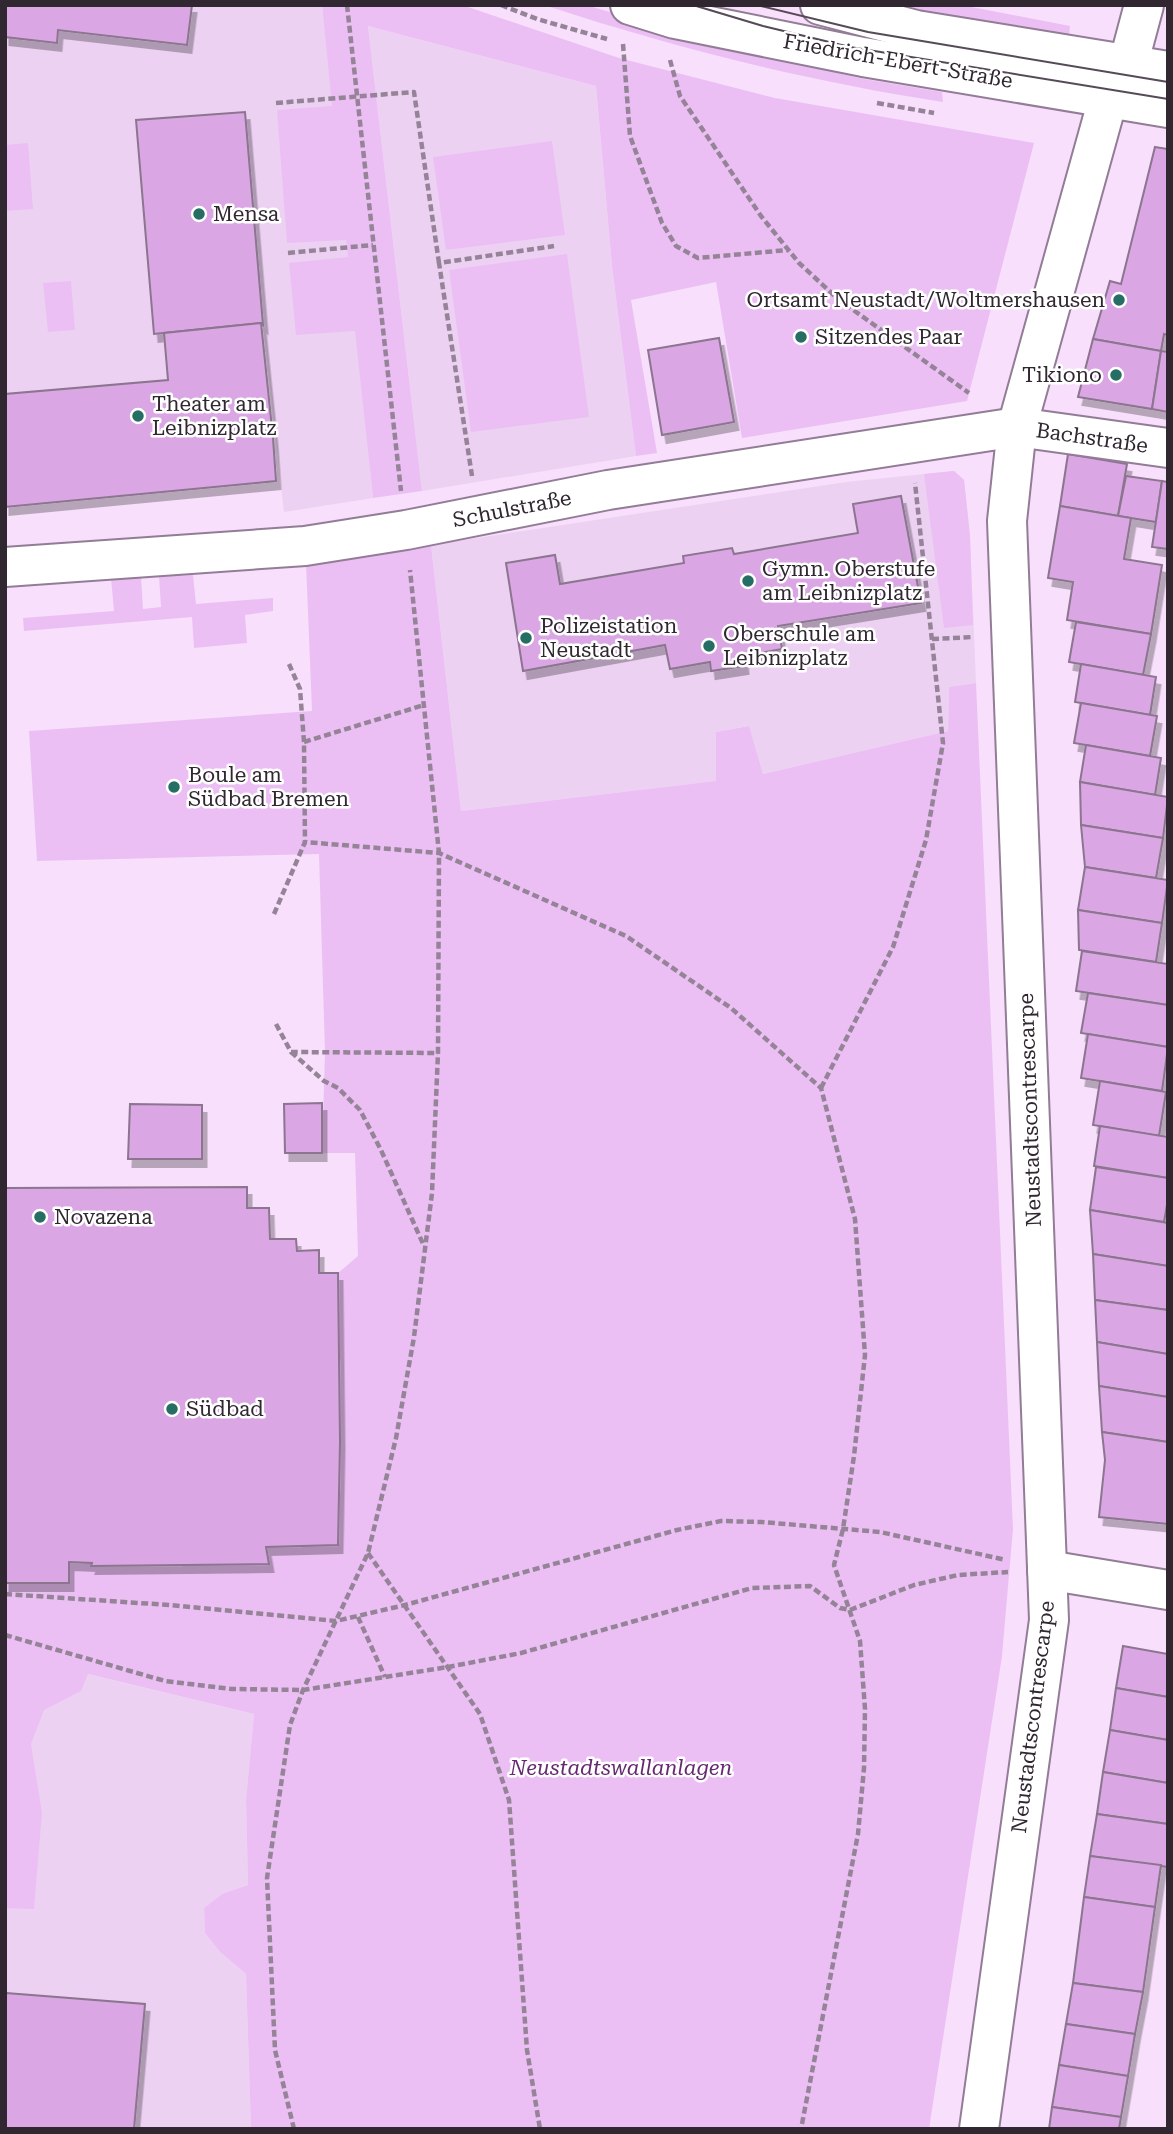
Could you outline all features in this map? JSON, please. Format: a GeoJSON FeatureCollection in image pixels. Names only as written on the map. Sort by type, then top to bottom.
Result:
{"type":"FeatureCollection","features":[{"type":"Feature","properties":{"kind":"street","name":"Friedrich-Ebert-Straße"},"geometry":{"type":"LineString","coordinates":[[630,5],[675,19],[863,57],[1168,108]]}},
{"type":"Feature","properties":{"kind":"street","name":"Friedrich-Ebert-Straße"},"geometry":{"type":"LineString","coordinates":[[820,5],[916,30],[1168,71]]}},
{"type":"Feature","properties":{"kind":"street"},"geometry":{"type":"LineString","coordinates":[[1128,65],[1144,5]]}},
{"type":"Feature","properties":{"kind":"street","name":"Neustadtscontrescarpe"},"geometry":{"type":"LineString","coordinates":[[979,2129],[1049,1620],[1007,521],[1017,427],[1108,99]]}},
{"type":"Feature","properties":{"kind":"street","name":"Schulstraße"},"geometry":{"type":"LineString","coordinates":[[5,567],[284,549],[405,530],[608,490],[1017,427]]}},
{"type":"Feature","properties":{"kind":"street","name":"Bachstraße"},"geometry":{"type":"LineString","coordinates":[[1017,427],[1168,448]]}},
{"type":"Feature","properties":{"kind":"street"},"geometry":{"type":"LineString","coordinates":[[1047,1570],[1168,1590]]}},
{"type":"Feature","properties":{"kind":"path"},"geometry":{"type":"LineString","coordinates":[[294,2129],[275,2050],[267,1878],[290,1725],[303,1690],[368,1553],[396,1438],[414,1337],[432,1194],[438,1053],[439,853],[347,5]]}},
{"type":"Feature","properties":{"kind":"path"},"geometry":{"type":"LineString","coordinates":[[501,5],[537,19],[635,47]]}},
{"type":"Feature","properties":{"kind":"path"},"geometry":{"type":"LineString","coordinates":[[675,19],[666,43],[680,96],[761,216],[788,250],[838,299],[1017,427]]}},
{"type":"Feature","properties":{"kind":"path"},"geometry":{"type":"LineString","coordinates":[[623,43],[630,136],[662,223],[676,246],[698,258],[788,250]]}},
{"type":"Feature","properties":{"kind":"path"},"geometry":{"type":"LineString","coordinates":[[276,103],[414,92],[478,515]]}},
{"type":"Feature","properties":{"kind":"path"},"geometry":{"type":"LineString","coordinates":[[288,253],[373,245]]}},
{"type":"Feature","properties":{"kind":"path"},"geometry":{"type":"LineString","coordinates":[[439,263],[554,246]]}},
{"type":"Feature","properties":{"kind":"path"},"geometry":{"type":"LineString","coordinates":[[821,1088],[893,947],[926,840],[943,743],[911,444]]}},
{"type":"Feature","properties":{"kind":"path"},"geometry":{"type":"LineString","coordinates":[[274,914],[304,842],[304,742],[300,690],[289,664]]}},
{"type":"Feature","properties":{"kind":"path"},"geometry":{"type":"LineString","coordinates":[[304,742],[424,705]]}},
{"type":"Feature","properties":{"kind":"path"},"geometry":{"type":"LineString","coordinates":[[304,842],[439,853],[626,936],[731,1008],[821,1088],[855,1219],[865,1355],[855,1456],[834,1565],[860,1641],[865,1709],[864,1768],[858,1834],[801,2129]]}},
{"type":"Feature","properties":{"kind":"path"},"geometry":{"type":"LineString","coordinates":[[276,1024],[291,1052],[324,1081],[338,1088],[360,1111],[381,1150],[425,1247]]}},
{"type":"Feature","properties":{"kind":"path"},"geometry":{"type":"LineString","coordinates":[[291,1052],[438,1053]]}},
{"type":"Feature","properties":{"kind":"path"},"geometry":{"type":"LineString","coordinates":[[5,1594],[169,1605],[336,1621],[405,1605],[677,1530],[720,1521],[880,1532],[1047,1570]]}},
{"type":"Feature","properties":{"kind":"path"},"geometry":{"type":"LineString","coordinates":[[368,1553],[480,1714],[509,1800],[527,2050],[540,2129]]}},
{"type":"Feature","properties":{"kind":"path"},"geometry":{"type":"LineString","coordinates":[[5,1635],[165,1681],[232,1689],[303,1690],[521,1653],[752,1588],[810,1586],[840,1608],[850,1610],[914,1585],[958,1575],[1047,1570]]}},
{"type":"Feature","properties":{"kind":"path"},"geometry":{"type":"LineString","coordinates":[[358,1617],[384,1677]]}},
{"type":"Feature","properties":{"kind":"path"},"geometry":{"type":"LineString","coordinates":[[803,2122],[806,2129]]}},
{"type":"Feature","properties":{"kind":"shaded area"},"geometry":{"type":"Polygon","coordinates":[[[5,5],[322,5],[373,498],[284,512],[261,323],[164,333],[168,380],[5,394],[5,5]]]}},
{"type":"Feature","properties":{"kind":"shaded area"},"geometry":{"type":"Polygon","coordinates":[[[368,26],[596,86],[612,266],[636,456],[422,491],[368,26]]]}},
{"type":"Feature","properties":{"kind":"shaded area","name":"Oberschule am Leibnizplatz"},"geometry":{"type":"Polygon","coordinates":[[[954,471],[964,480],[970,536],[976,683],[949,687],[948,731],[763,774],[748,726],[716,732],[717,781],[461,811],[431,545],[846,482],[954,471]]]}},
{"type":"Feature","properties":{"kind":"shaded area"},"geometry":{"type":"Polygon","coordinates":[[[5,1651],[87,1674],[254,1714],[246,1800],[248,1885],[222,1894],[204,1908],[205,1933],[220,1952],[246,1974],[251,2129],[5,2129],[5,1651]]]}},
{"type":"Feature","properties":{"kind":"green space"},"geometry":{"type":"Polygon","coordinates":[[[322,5],[462,5],[619,58],[775,98],[1034,143],[967,401],[742,438],[716,282],[631,300],[657,453],[636,456],[612,266],[596,86],[368,26],[422,491],[373,498],[355,331],[296,335],[289,263],[348,257],[346,240],[287,243],[277,110],[332,106],[322,5]]]}},
{"type":"Feature","properties":{"kind":"green space"},"geometry":{"type":"Polygon","coordinates":[[[544,5],[586,5],[745,52],[864,79],[942,92],[943,102],[841,84],[741,62],[544,5]]]}},
{"type":"Feature","properties":{"kind":"green space"},"geometry":{"type":"Polygon","coordinates":[[[900,5],[961,5],[1070,26],[1069,35],[934,14],[900,5]]]}},
{"type":"Feature","properties":{"kind":"green space"},"geometry":{"type":"Polygon","coordinates":[[[552,141],[565,235],[446,250],[433,157],[552,141]]]}},
{"type":"Feature","properties":{"kind":"green space"},"geometry":{"type":"Polygon","coordinates":[[[28,143],[33,209],[5,211],[5,145],[28,143]]]}},
{"type":"Feature","properties":{"kind":"green space"},"geometry":{"type":"Polygon","coordinates":[[[567,254],[589,417],[471,432],[449,270],[567,254]]]}},
{"type":"Feature","properties":{"kind":"green space"},"geometry":{"type":"Polygon","coordinates":[[[71,281],[75,330],[48,332],[43,283],[71,281]]]}},
{"type":"Feature","properties":{"kind":"green space"},"geometry":{"type":"Polygon","coordinates":[[[954,471],[964,480],[970,536],[973,625],[944,628],[924,474],[954,471]]]}},
{"type":"Feature","properties":{"kind":"green space","name":"Neustadtswallanlagen"},"geometry":{"type":"Polygon","coordinates":[[[431,545],[461,811],[716,781],[716,732],[749,726],[763,774],[948,731],[949,687],[976,683],[1013,1529],[1002,1656],[929,2129],[251,2129],[246,1974],[220,1952],[205,1933],[204,1908],[222,1894],[248,1885],[246,1800],[254,1714],[88,1674],[81,1691],[44,1710],[31,1744],[42,1813],[34,1909],[5,1908],[5,1583],[69,1582],[69,1562],[92,1563],[92,1566],[268,1564],[266,1547],[338,1545],[338,1273],[358,1256],[355,1153],[322,1153],[325,1052],[319,854],[37,861],[29,731],[312,711],[306,563],[431,545]]]}},
{"type":"Feature","properties":{"kind":"green space"},"geometry":{"type":"Polygon","coordinates":[[[193,575],[196,604],[273,598],[273,611],[245,615],[247,643],[194,648],[192,617],[24,631],[23,618],[114,611],[111,578],[141,576],[143,609],[161,607],[159,576],[193,575]]]}},
{"type":"Feature","properties":{"kind":"building"},"geometry":{"type":"Polygon","coordinates":[[[5,5],[192,5],[187,45],[58,30],[57,43],[5,37],[5,5]]]}},
{"type":"Feature","properties":{"kind":"building","name":"Mensa"},"geometry":{"type":"Polygon","coordinates":[[[245,112],[263,325],[261,323],[154,334],[136,120],[245,112]]]}},
{"type":"Feature","properties":{"kind":"building"},"geometry":{"type":"Polygon","coordinates":[[[1155,147],[1168,149],[1168,335],[1164,334],[1161,351],[1093,339],[1110,281],[1121,284],[1155,147]]]}},
{"type":"Feature","properties":{"kind":"building","name":"Theater am Leibnizplatz"},"geometry":{"type":"Polygon","coordinates":[[[261,323],[276,481],[5,507],[5,394],[168,380],[164,333],[261,323]]]}},
{"type":"Feature","properties":{"kind":"building"},"geometry":{"type":"Polygon","coordinates":[[[719,338],[734,422],[662,435],[648,350],[719,338]]]}},
{"type":"Feature","properties":{"kind":"building"},"geometry":{"type":"Polygon","coordinates":[[[1093,339],[1161,351],[1152,409],[1078,397],[1093,339]]]}},
{"type":"Feature","properties":{"kind":"building"},"geometry":{"type":"Polygon","coordinates":[[[1161,351],[1168,352],[1168,412],[1152,409],[1161,351]]]}},
{"type":"Feature","properties":{"kind":"building"},"geometry":{"type":"Polygon","coordinates":[[[1068,454],[1127,464],[1118,516],[1060,506],[1068,454]]]}},
{"type":"Feature","properties":{"kind":"building"},"geometry":{"type":"Polygon","coordinates":[[[1126,476],[1162,481],[1156,522],[1118,516],[1126,476]]]}},
{"type":"Feature","properties":{"kind":"building"},"geometry":{"type":"Polygon","coordinates":[[[1162,481],[1168,482],[1168,549],[1152,547],[1162,481]]]}},
{"type":"Feature","properties":{"kind":"building","name":"Gymn. Oberstufe am Leibnizplatz"},"geometry":{"type":"Polygon","coordinates":[[[901,496],[921,603],[778,626],[782,649],[743,656],[744,666],[711,671],[710,662],[670,669],[665,645],[523,671],[506,563],[555,555],[560,584],[684,563],[683,556],[732,548],[734,554],[858,533],[853,504],[901,496]]]}},
{"type":"Feature","properties":{"kind":"building"},"geometry":{"type":"Polygon","coordinates":[[[1060,506],[1131,518],[1124,559],[1162,565],[1151,634],[1067,620],[1073,582],[1048,578],[1060,506]]]}},
{"type":"Feature","properties":{"kind":"building"},"geometry":{"type":"Polygon","coordinates":[[[1076,622],[1151,634],[1143,675],[1069,662],[1076,622]]]}},
{"type":"Feature","properties":{"kind":"building"},"geometry":{"type":"Polygon","coordinates":[[[1081,664],[1156,677],[1150,715],[1075,702],[1081,664]]]}},
{"type":"Feature","properties":{"kind":"building"},"geometry":{"type":"Polygon","coordinates":[[[1081,703],[1157,716],[1150,756],[1074,743],[1081,703]]]}},
{"type":"Feature","properties":{"kind":"building"},"geometry":{"type":"Polygon","coordinates":[[[1086,745],[1161,758],[1155,795],[1080,782],[1086,745]]]}},
{"type":"Feature","properties":{"kind":"building"},"geometry":{"type":"Polygon","coordinates":[[[1080,782],[1168,797],[1163,838],[1081,825],[1080,782]]]}},
{"type":"Feature","properties":{"kind":"building"},"geometry":{"type":"Polygon","coordinates":[[[1081,825],[1163,838],[1156,878],[1085,867],[1081,825]]]}},
{"type":"Feature","properties":{"kind":"building"},"geometry":{"type":"Polygon","coordinates":[[[1085,867],[1168,880],[1162,923],[1078,910],[1085,867]]]}},
{"type":"Feature","properties":{"kind":"building"},"geometry":{"type":"Polygon","coordinates":[[[1078,910],[1162,923],[1156,962],[1079,950],[1078,910]]]}},
{"type":"Feature","properties":{"kind":"building"},"geometry":{"type":"Polygon","coordinates":[[[1082,951],[1168,964],[1168,1005],[1076,991],[1082,951]]]}},
{"type":"Feature","properties":{"kind":"building"},"geometry":{"type":"Polygon","coordinates":[[[1088,993],[1168,1005],[1168,1047],[1081,1033],[1088,993]]]}},
{"type":"Feature","properties":{"kind":"building"},"geometry":{"type":"Polygon","coordinates":[[[1088,1034],[1168,1047],[1162,1091],[1081,1078],[1088,1034]]]}},
{"type":"Feature","properties":{"kind":"building"},"geometry":{"type":"Polygon","coordinates":[[[1100,1081],[1166,1092],[1159,1136],[1093,1125],[1100,1081]]]}},
{"type":"Feature","properties":{"kind":"building"},"geometry":{"type":"Polygon","coordinates":[[[322,1103],[322,1153],[285,1153],[284,1104],[322,1103]]]}},
{"type":"Feature","properties":{"kind":"building"},"geometry":{"type":"Polygon","coordinates":[[[130,1104],[202,1105],[202,1159],[128,1159],[130,1104]]]}},
{"type":"Feature","properties":{"kind":"building"},"geometry":{"type":"Polygon","coordinates":[[[1100,1126],[1168,1137],[1168,1178],[1094,1166],[1100,1126]]]}},
{"type":"Feature","properties":{"kind":"building"},"geometry":{"type":"Polygon","coordinates":[[[1096,1167],[1168,1178],[1164,1222],[1090,1210],[1096,1167]]]}},
{"type":"Feature","properties":{"kind":"building","name":"Südbad"},"geometry":{"type":"Polygon","coordinates":[[[247,1187],[247,1208],[269,1208],[270,1239],[296,1239],[297,1251],[319,1250],[319,1273],[338,1273],[338,1545],[266,1547],[269,1564],[91,1566],[92,1563],[69,1562],[69,1583],[5,1583],[5,1188],[247,1187]]]}},
{"type":"Feature","properties":{"kind":"building"},"geometry":{"type":"Polygon","coordinates":[[[1090,1210],[1168,1223],[1168,1266],[1093,1254],[1090,1210]]]}},
{"type":"Feature","properties":{"kind":"building"},"geometry":{"type":"Polygon","coordinates":[[[1093,1254],[1168,1266],[1168,1310],[1095,1300],[1093,1254]]]}},
{"type":"Feature","properties":{"kind":"building"},"geometry":{"type":"Polygon","coordinates":[[[1095,1300],[1168,1310],[1167,1354],[1097,1342],[1095,1300]]]}},
{"type":"Feature","properties":{"kind":"building"},"geometry":{"type":"Polygon","coordinates":[[[1097,1342],[1168,1354],[1168,1397],[1099,1386],[1097,1342]]]}},
{"type":"Feature","properties":{"kind":"building"},"geometry":{"type":"Polygon","coordinates":[[[1099,1386],[1168,1397],[1168,1442],[1102,1432],[1099,1386]]]}},
{"type":"Feature","properties":{"kind":"building"},"geometry":{"type":"Polygon","coordinates":[[[1102,1432],[1168,1442],[1168,1524],[1099,1517],[1105,1460],[1102,1432]]]}},
{"type":"Feature","properties":{"kind":"building"},"geometry":{"type":"Polygon","coordinates":[[[1123,1646],[1168,1654],[1168,1697],[1116,1688],[1123,1646]]]}},
{"type":"Feature","properties":{"kind":"building"},"geometry":{"type":"Polygon","coordinates":[[[1116,1688],[1168,1697],[1168,1740],[1110,1730],[1116,1688]]]}},
{"type":"Feature","properties":{"kind":"building"},"geometry":{"type":"Polygon","coordinates":[[[1110,1730],[1168,1740],[1168,1783],[1103,1772],[1110,1730]]]}},
{"type":"Feature","properties":{"kind":"building"},"geometry":{"type":"Polygon","coordinates":[[[1103,1772],[1168,1783],[1168,1824],[1097,1814],[1103,1772]]]}},
{"type":"Feature","properties":{"kind":"building"},"geometry":{"type":"Polygon","coordinates":[[[1097,1814],[1168,1824],[1168,1867],[1090,1856],[1097,1814]]]}},
{"type":"Feature","properties":{"kind":"building"},"geometry":{"type":"Polygon","coordinates":[[[1090,1856],[1161,1865],[1155,1907],[1084,1897],[1090,1856]]]}},
{"type":"Feature","properties":{"kind":"building"},"geometry":{"type":"Polygon","coordinates":[[[1084,1897],[1155,1907],[1143,1992],[1073,1983],[1084,1897]]]}},
{"type":"Feature","properties":{"kind":"building"},"geometry":{"type":"Polygon","coordinates":[[[1073,1983],[1143,1992],[1135,2034],[1066,2024],[1073,1983]]]}},
{"type":"Feature","properties":{"kind":"building"},"geometry":{"type":"Polygon","coordinates":[[[6,1993],[145,2004],[134,2129],[5,2129],[6,1993]]]}},
{"type":"Feature","properties":{"kind":"building"},"geometry":{"type":"Polygon","coordinates":[[[1066,2024],[1135,2034],[1128,2076],[1059,2065],[1066,2024]]]}},
{"type":"Feature","properties":{"kind":"building"},"geometry":{"type":"Polygon","coordinates":[[[1059,2065],[1128,2076],[1121,2117],[1052,2107],[1059,2065]]]}},
{"type":"Feature","properties":{"kind":"building"},"geometry":{"type":"Polygon","coordinates":[[[1052,2107],[1121,2117],[1119,2129],[1049,2129],[1052,2107]]]}},
{"type":"Feature","properties":{"kind":"tram line"},"geometry":{"type":"LineString","coordinates":[[693,5],[763,26],[850,47],[1168,99]]}},
{"type":"Feature","properties":{"kind":"tram line"},"geometry":{"type":"LineString","coordinates":[[757,5],[868,32],[1168,82]]}},
{"type":"Feature","properties":{"kind":"place","name":"Mensa"},"geometry":{"type":"Point","coordinates":[199,214]}},
{"type":"Feature","properties":{"kind":"place","name":"Ortsamt Neustadt/Woltmershausen"},"geometry":{"type":"Point","coordinates":[1119,300]}},
{"type":"Feature","properties":{"kind":"place","name":"Sitzendes Paar"},"geometry":{"type":"Point","coordinates":[801,337]}},
{"type":"Feature","properties":{"kind":"place","name":"Tikiono"},"geometry":{"type":"Point","coordinates":[1116,375]}},
{"type":"Feature","properties":{"kind":"place","name":"Theater am Leibnizplatz"},"geometry":{"type":"Point","coordinates":[138,416]}},
{"type":"Feature","properties":{"kind":"place","name":"Gymn. Oberstufe am Leibnizplatz"},"geometry":{"type":"Point","coordinates":[748,581]}},
{"type":"Feature","properties":{"kind":"place","name":"Polizeistation Neustadt"},"geometry":{"type":"Point","coordinates":[526,638]}},
{"type":"Feature","properties":{"kind":"place","name":"Oberschule am Leibnizplatz"},"geometry":{"type":"Point","coordinates":[709,646]}},
{"type":"Feature","properties":{"kind":"place","name":"Boule am Südbad Bremen"},"geometry":{"type":"Point","coordinates":[174,787]}},
{"type":"Feature","properties":{"kind":"place","name":"Novazena"},"geometry":{"type":"Point","coordinates":[40,1217]}},
{"type":"Feature","properties":{"kind":"place","name":"Südbad"},"geometry":{"type":"Point","coordinates":[172,1409]}}]}
